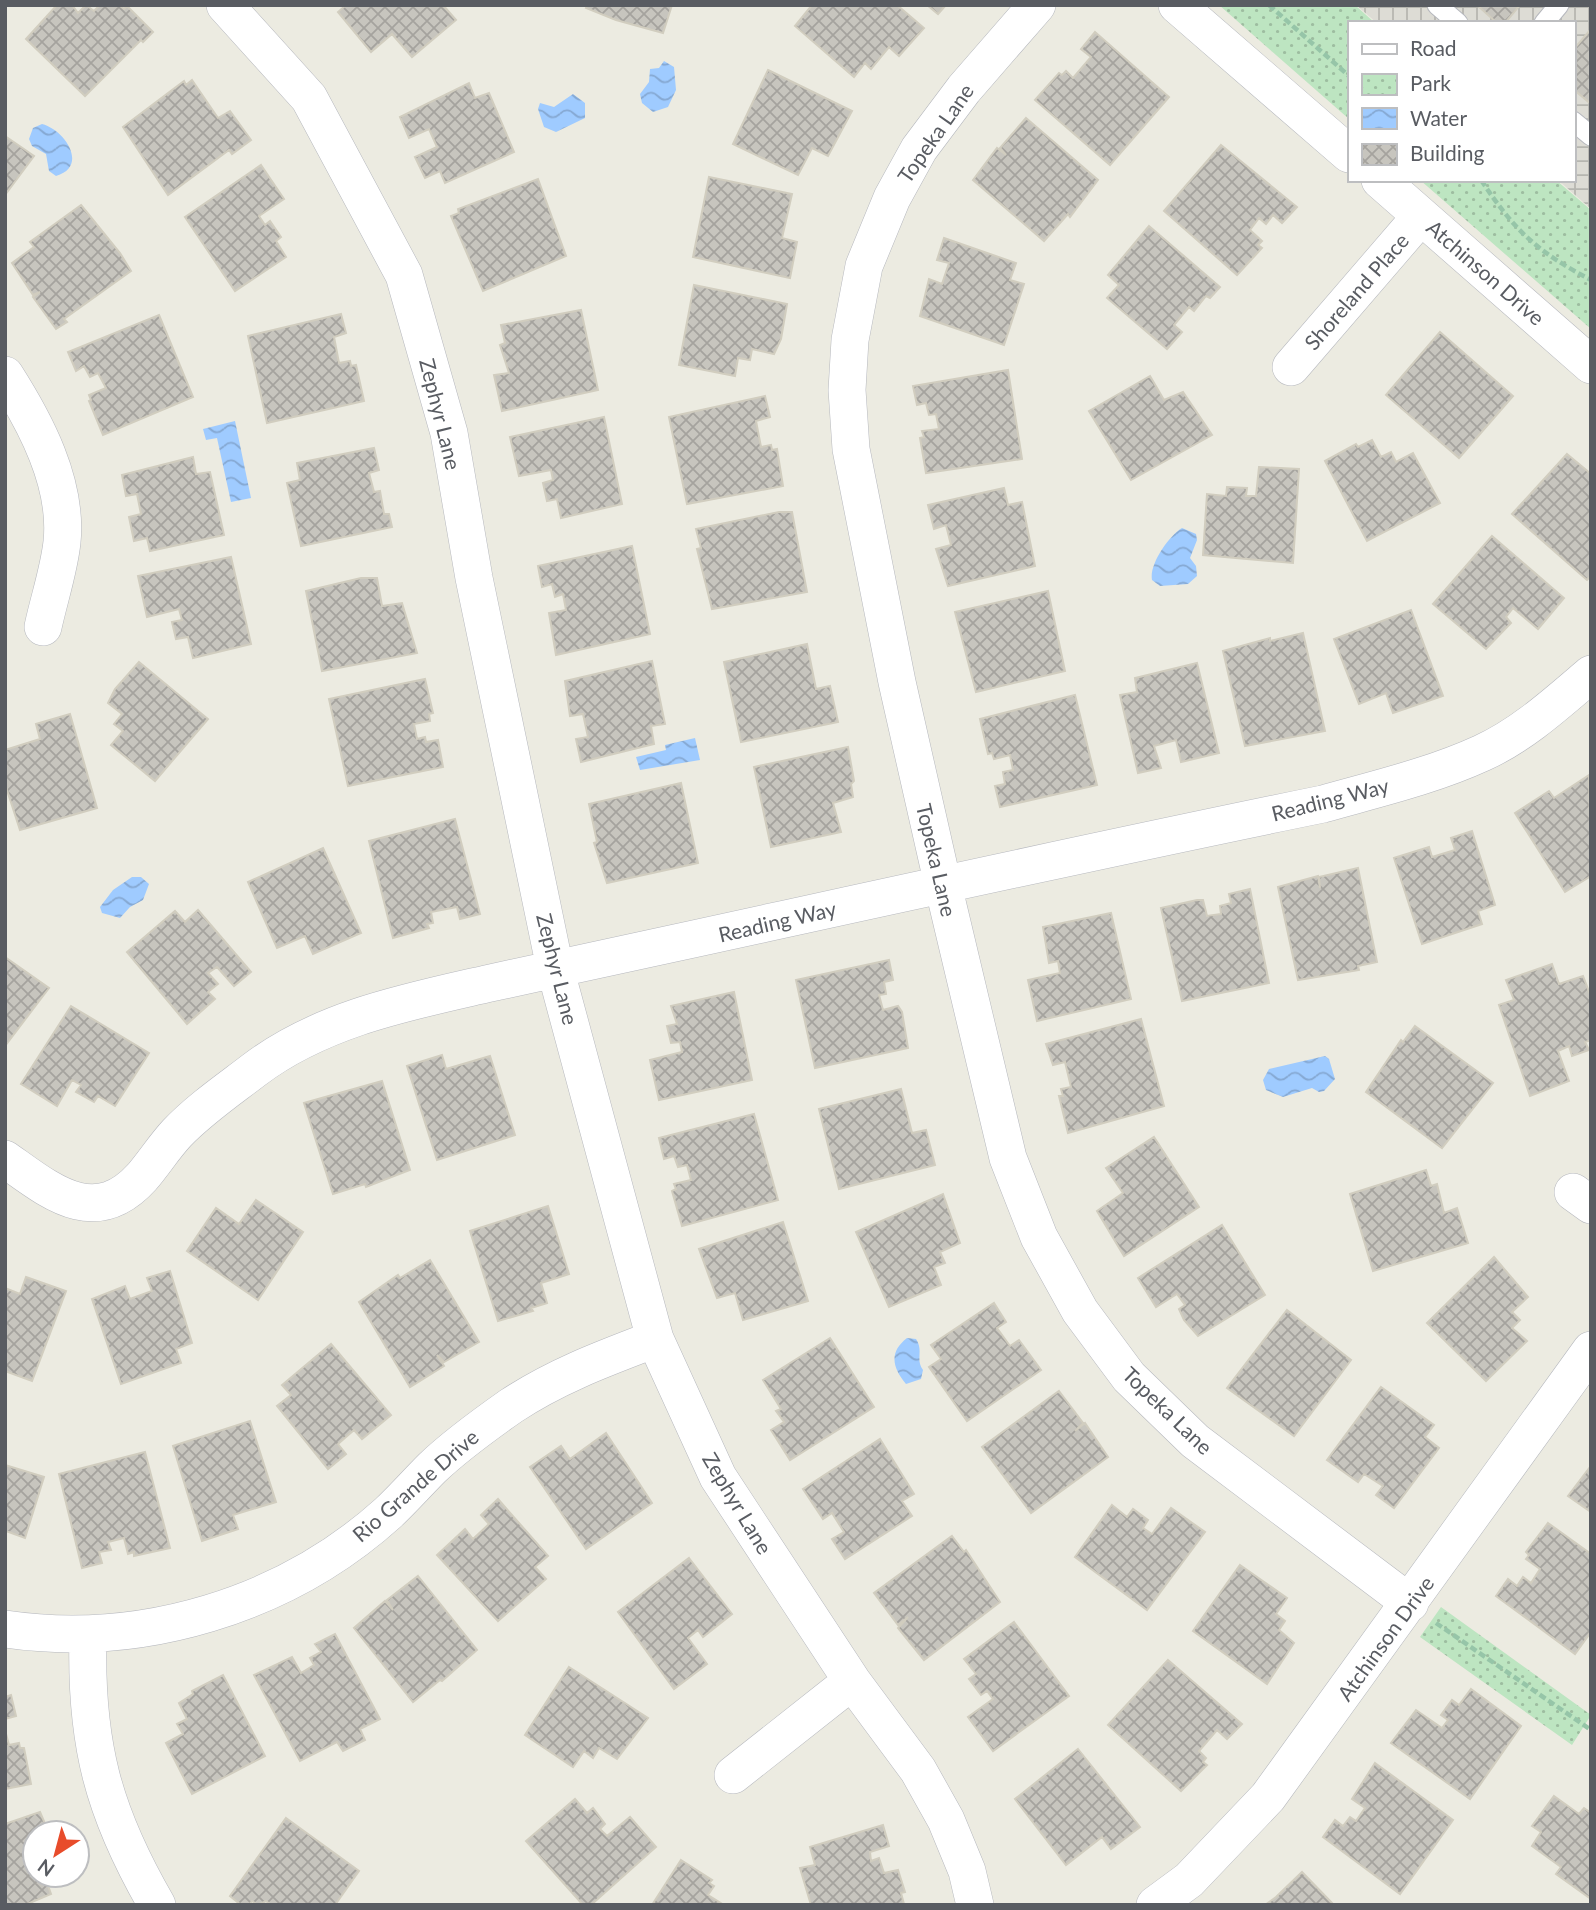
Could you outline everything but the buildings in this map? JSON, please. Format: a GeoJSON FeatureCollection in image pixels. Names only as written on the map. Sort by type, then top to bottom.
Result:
{"type":"FeatureCollection","features":[{"type":"Feature","properties":{"kind":"street","name":"Zephyr Lane"},"geometry":{"type":"LineString","coordinates":[[225,5],[309,98],[404,275],[449,433],[474,578],[555,968],[655,1339],[718,1477],[852,1681],[918,1770],[946,1820],[967,1871],[975,1905]]}},
{"type":"Feature","properties":{"kind":"street","name":"Topeka Lane"},"geometry":{"type":"LineString","coordinates":[[1037,5],[964,89],[919,149],[891,198],[864,266],[850,340],[847,390],[851,449],[897,682],[943,885],[1008,1158],[1040,1237],[1080,1311],[1129,1377],[1195,1440],[1410,1603]]}},
{"type":"Feature","properties":{"kind":"street"},"geometry":{"type":"LineString","coordinates":[[1177,5],[1348,152]]}},
{"type":"Feature","properties":{"kind":"street","name":"Atchinson Drive"},"geometry":{"type":"LineString","coordinates":[[1382,182],[1591,365]]}},
{"type":"Feature","properties":{"kind":"street","name":"Shoreland Place"},"geometry":{"type":"LineString","coordinates":[[1291,367],[1421,216]]}},
{"type":"Feature","properties":{"kind":"street"},"geometry":{"type":"LineString","coordinates":[[5,375],[28,411],[58,484],[62,540],[43,627]]}},
{"type":"Feature","properties":{"kind":"street","name":"Reading Way"},"geometry":{"type":"LineString","coordinates":[[5,1159],[60,1198],[76,1203],[113,1198],[128,1191],[144,1175],[158,1154],[195,1114],[270,1058],[340,1023],[370,1013],[555,968],[1323,804],[1416,778],[1483,752],[1540,717],[1591,674]]}},
{"type":"Feature","properties":{"kind":"street","name":"Rio Grande Drive"},"geometry":{"type":"LineString","coordinates":[[5,1629],[47,1635],[88,1636],[172,1624],[237,1605],[301,1575],[387,1514],[434,1466],[512,1405],[554,1379],[655,1339]]}},
{"type":"Feature","properties":{"kind":"street","name":"Atchinson Drive"},"geometry":{"type":"LineString","coordinates":[[1155,1905],[1189,1880],[1268,1797],[1591,1350]]}},
{"type":"Feature","properties":{"kind":"street"},"geometry":{"type":"LineString","coordinates":[[88,1636],[87,1685],[93,1749],[110,1813],[157,1905]]}},
{"type":"Feature","properties":{"kind":"street"},"geometry":{"type":"LineString","coordinates":[[733,1775],[852,1681]]}},
{"type":"Feature","properties":{"kind":"lane"},"geometry":{"type":"LineString","coordinates":[[1437,5],[1456,21]]}},
{"type":"Feature","properties":{"kind":"lane"},"geometry":{"type":"LineString","coordinates":[[1546,21],[1559,5]]}},
{"type":"Feature","properties":{"kind":"lane"},"geometry":{"type":"LineString","coordinates":[[1575,123],[1591,136]]}},
{"type":"Feature","properties":{"kind":"path"},"geometry":{"type":"LineString","coordinates":[[1269,5],[1348,75]]}},
{"type":"Feature","properties":{"kind":"path"},"geometry":{"type":"LineString","coordinates":[[1482,182],[1517,231],[1545,255],[1591,280]]}},
{"type":"Feature","properties":{"kind":"path"},"geometry":{"type":"LineString","coordinates":[[1410,1603],[1591,1730]]}},
{"type":"Feature","properties":{"kind":"shaded area"},"geometry":{"type":"Polygon","coordinates":[[[1356,5],[1591,5],[1591,209],[1560,182],[1575,182],[1575,21],[1375,21],[1356,5]]]}},
{"type":"Feature","properties":{"kind":"green space"},"geometry":{"type":"Polygon","coordinates":[[[1219,5],[1355,5],[1373,21],[1348,21],[1348,118],[1219,5]]]}},
{"type":"Feature","properties":{"kind":"green space"},"geometry":{"type":"Polygon","coordinates":[[[1422,182],[1558,182],[1591,210],[1591,329],[1422,182]]]}},
{"type":"Feature","properties":{"kind":"green space"},"geometry":{"type":"Polygon","coordinates":[[[1441,1607],[1591,1715],[1572,1745],[1420,1637],[1441,1607]]]}},
{"type":"Feature","properties":{"kind":"water"},"geometry":{"type":"Polygon","coordinates":[[[664,61],[674,67],[676,90],[668,107],[653,112],[642,103],[640,94],[649,82],[650,69],[659,68],[664,61]]]}},
{"type":"Feature","properties":{"kind":"water"},"geometry":{"type":"Polygon","coordinates":[[[573,94],[585,103],[585,118],[556,132],[544,127],[538,109],[540,103],[554,107],[573,94]]]}},
{"type":"Feature","properties":{"kind":"water"},"geometry":{"type":"Polygon","coordinates":[[[42,124],[59,133],[70,148],[71,164],[66,171],[56,176],[49,171],[46,154],[32,146],[29,139],[33,128],[42,124]]]}},
{"type":"Feature","properties":{"kind":"water"},"geometry":{"type":"Polygon","coordinates":[[[235,421],[251,498],[231,502],[217,438],[206,440],[203,429],[235,421]]]}},
{"type":"Feature","properties":{"kind":"water"},"geometry":{"type":"Polygon","coordinates":[[[1182,528],[1196,534],[1197,540],[1190,558],[1196,566],[1197,576],[1188,584],[1160,586],[1152,580],[1154,566],[1166,544],[1182,528]]]}},
{"type":"Feature","properties":{"kind":"water"},"geometry":{"type":"Polygon","coordinates":[[[695,738],[700,760],[640,770],[636,757],[666,750],[665,745],[695,738]]]}},
{"type":"Feature","properties":{"kind":"water"},"geometry":{"type":"Polygon","coordinates":[[[132,877],[141,877],[149,884],[143,900],[130,907],[120,918],[102,913],[100,907],[113,890],[132,877]]]}},
{"type":"Feature","properties":{"kind":"water"},"geometry":{"type":"Polygon","coordinates":[[[1325,1056],[1329,1059],[1335,1079],[1324,1091],[1319,1092],[1312,1088],[1283,1097],[1266,1090],[1263,1080],[1269,1069],[1325,1056]]]}},
{"type":"Feature","properties":{"kind":"water"},"geometry":{"type":"Polygon","coordinates":[[[907,1338],[916,1339],[918,1343],[923,1370],[921,1379],[906,1384],[894,1360],[897,1349],[907,1338]]]}}]}
